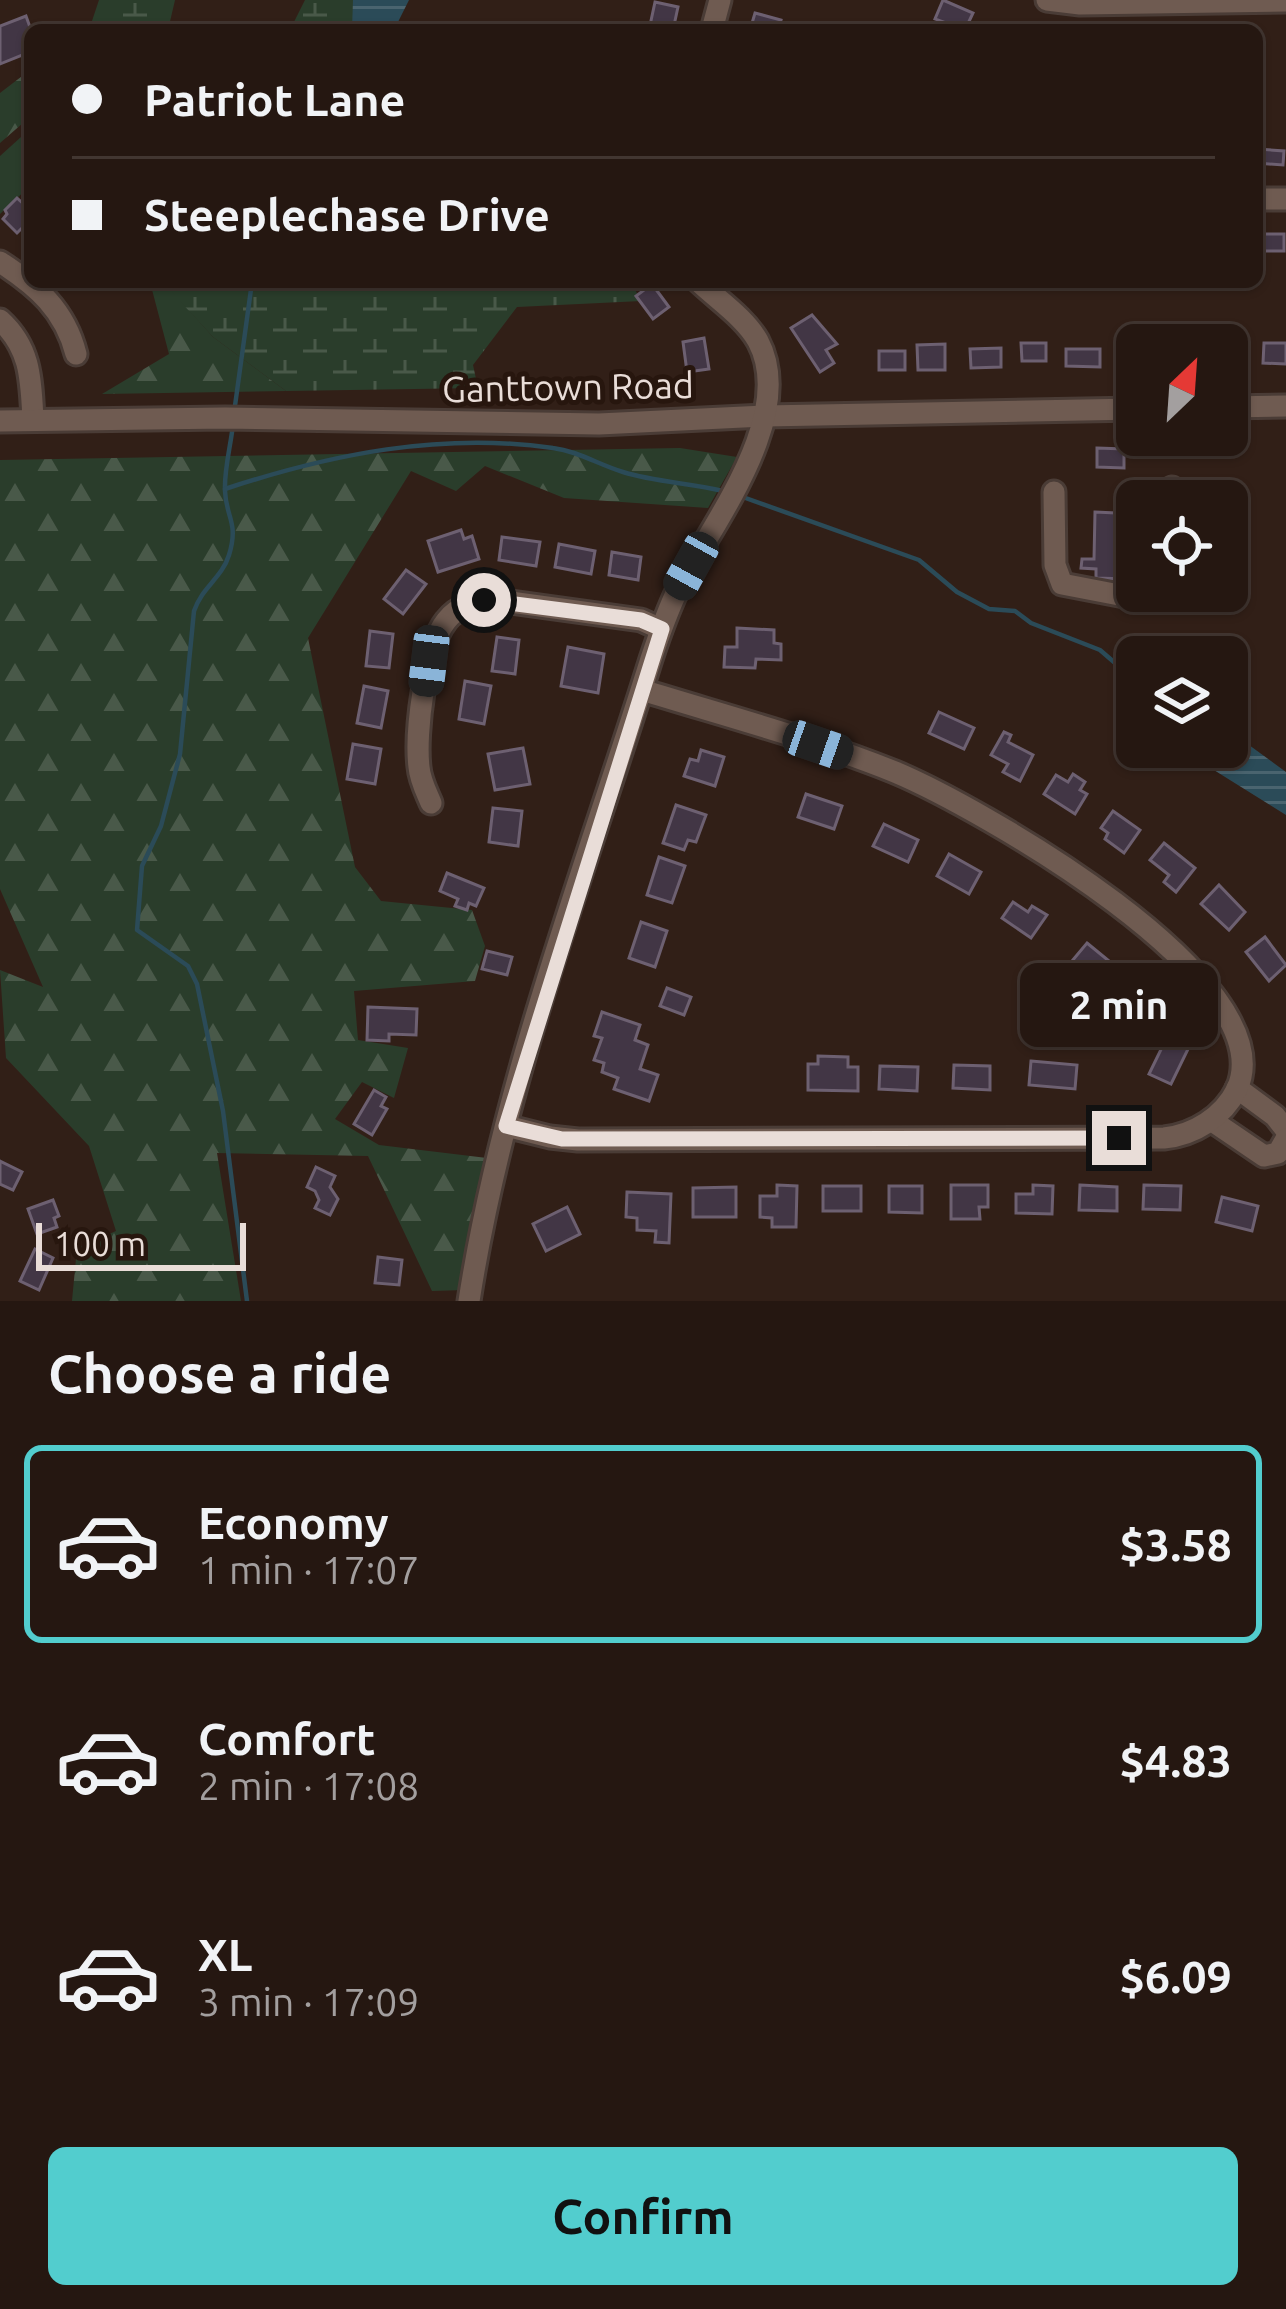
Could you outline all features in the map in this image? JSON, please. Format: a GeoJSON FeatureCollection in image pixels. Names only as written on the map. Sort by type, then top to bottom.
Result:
{"type":"FeatureCollection","features":[{"type":"Feature","properties":{"kind":"street"},"geometry":{"type":"LineString","coordinates":[[1047,0],[1080,4],[1286,1]]}},
{"type":"Feature","properties":{"kind":"street"},"geometry":{"type":"LineString","coordinates":[[36,288],[56,308],[71,333],[76,354]]}},
{"type":"Feature","properties":{"kind":"street"},"geometry":{"type":"LineString","coordinates":[[469,1301],[483,1217],[506,1126],[641,690],[679,587],[732,492],[765,416],[767,377],[760,344],[705,288]]}},
{"type":"Feature","properties":{"kind":"street"},"geometry":{"type":"LineString","coordinates":[[0,320],[19,339],[28,357],[33,420]]}},
{"type":"Feature","properties":{"kind":"street"},"geometry":{"type":"LineString","coordinates":[[1248,407],[1286,406]]}},
{"type":"Feature","properties":{"kind":"street","name":"Ganttown Road"},"geometry":{"type":"LineString","coordinates":[[0,421],[234,418],[599,424],[1116,409]]}},
{"type":"Feature","properties":{"kind":"street"},"geometry":{"type":"LineString","coordinates":[[1054,492],[1055,565],[1063,584],[1116,594]]}},
{"type":"Feature","properties":{"kind":"street"},"geometry":{"type":"LineString","coordinates":[[431,802],[421,780],[418,752],[432,649],[449,616],[474,602],[496,600],[641,620],[662,629]]}},
{"type":"Feature","properties":{"kind":"street"},"geometry":{"type":"LineString","coordinates":[[506,1126],[550,1138],[578,1139],[1181,1136],[1211,1120],[1238,1088],[1244,1054],[1241,1037],[1214,991],[1160,938],[1033,846],[895,772],[641,690]]}},
{"type":"Feature","properties":{"kind":"street"},"geometry":{"type":"LineString","coordinates":[[1211,1120],[1264,1156],[1278,1153],[1286,1135],[1275,1116],[1238,1088]]}},
{"type":"Feature","properties":{"kind":"green space"},"geometry":{"type":"Polygon","coordinates":[[[99,0],[175,0],[169,24],[91,24],[99,0]]]}},
{"type":"Feature","properties":{"kind":"green space"},"geometry":{"type":"Polygon","coordinates":[[[305,0],[361,0],[362,24],[293,24],[305,0]]]}},
{"type":"Feature","properties":{"kind":"green space"},"geometry":{"type":"Polygon","coordinates":[[[24,75],[24,124],[0,143],[0,93],[24,75]]]}},
{"type":"Feature","properties":{"kind":"green space"},"geometry":{"type":"Polygon","coordinates":[[[21,137],[24,140],[24,192],[0,214],[0,156],[21,137]]]}},
{"type":"Feature","properties":{"kind":"green space"},"geometry":{"type":"Polygon","coordinates":[[[152,288],[169,288],[213,337],[286,391],[102,394],[169,354],[152,288]]]}},
{"type":"Feature","properties":{"kind":"green space"},"geometry":{"type":"Polygon","coordinates":[[[168,288],[634,288],[641,301],[517,307],[473,365],[478,388],[286,391],[213,337],[168,288]]]}},
{"type":"Feature","properties":{"kind":"green space"},"geometry":{"type":"Polygon","coordinates":[[[680,448],[737,457],[708,508],[564,498],[485,466],[456,491],[411,471],[308,638],[355,867],[381,901],[472,910],[485,946],[475,981],[354,991],[358,1040],[408,1048],[394,1098],[362,1082],[335,1119],[379,1145],[487,1158],[465,1290],[432,1291],[368,1156],[217,1153],[241,1301],[72,1301],[77,1248],[116,1231],[89,1146],[6,1058],[0,970],[43,987],[0,889],[0,460],[680,448]]]}},
{"type":"Feature","properties":{"kind":"water"},"geometry":{"type":"Polygon","coordinates":[[[353,0],[409,0],[397,24],[352,24],[353,0]]]}},
{"type":"Feature","properties":{"kind":"water"},"geometry":{"type":"Polygon","coordinates":[[[1248,744],[1286,772],[1286,815],[1211,768],[1248,768],[1248,744]]]}},
{"type":"Feature","properties":{"kind":"building"},"geometry":{"type":"Polygon","coordinates":[[[943,0],[973,13],[968,24],[935,19],[943,0]]]}},
{"type":"Feature","properties":{"kind":"building"},"geometry":{"type":"Polygon","coordinates":[[[655,2],[678,7],[674,24],[650,24],[655,2]]]}},
{"type":"Feature","properties":{"kind":"building"},"geometry":{"type":"Polygon","coordinates":[[[755,13],[781,20],[780,24],[752,24],[755,13]]]}},
{"type":"Feature","properties":{"kind":"building"},"geometry":{"type":"Polygon","coordinates":[[[26,16],[29,24],[24,24],[24,54],[0,64],[0,26],[26,16]]]}},
{"type":"Feature","properties":{"kind":"building"},"geometry":{"type":"Polygon","coordinates":[[[1263,149],[1284,151],[1283,165],[1263,163],[1263,149]]]}},
{"type":"Feature","properties":{"kind":"building"},"geometry":{"type":"Polygon","coordinates":[[[17,198],[24,204],[24,232],[17,233],[3,219],[17,198]]]}},
{"type":"Feature","properties":{"kind":"building"},"geometry":{"type":"Polygon","coordinates":[[[1263,234],[1284,234],[1284,251],[1263,251],[1263,234]]]}},
{"type":"Feature","properties":{"kind":"building"},"geometry":{"type":"Polygon","coordinates":[[[655,288],[669,307],[653,319],[636,296],[655,288]]]}},
{"type":"Feature","properties":{"kind":"building"},"geometry":{"type":"Polygon","coordinates":[[[812,315],[837,344],[826,350],[834,363],[820,372],[791,328],[812,315]]]}},
{"type":"Feature","properties":{"kind":"building"},"geometry":{"type":"Polygon","coordinates":[[[704,338],[709,369],[687,372],[683,342],[704,338]]]}},
{"type":"Feature","properties":{"kind":"building"},"geometry":{"type":"Polygon","coordinates":[[[1021,343],[1046,343],[1046,361],[1022,361],[1021,343]]]}},
{"type":"Feature","properties":{"kind":"building"},"geometry":{"type":"Polygon","coordinates":[[[1264,343],[1286,343],[1286,364],[1263,363],[1264,343]]]}},
{"type":"Feature","properties":{"kind":"building"},"geometry":{"type":"Polygon","coordinates":[[[945,344],[945,370],[918,370],[917,345],[945,344]]]}},
{"type":"Feature","properties":{"kind":"building"},"geometry":{"type":"Polygon","coordinates":[[[1001,348],[1001,367],[971,368],[970,349],[1001,348]]]}},
{"type":"Feature","properties":{"kind":"building"},"geometry":{"type":"Polygon","coordinates":[[[1066,349],[1100,349],[1100,367],[1066,366],[1066,349]]]}},
{"type":"Feature","properties":{"kind":"building"},"geometry":{"type":"Polygon","coordinates":[[[879,351],[905,351],[905,370],[879,370],[879,351]]]}},
{"type":"Feature","properties":{"kind":"building"},"geometry":{"type":"Polygon","coordinates":[[[1097,448],[1116,449],[1116,456],[1124,456],[1124,468],[1097,467],[1097,448]]]}},
{"type":"Feature","properties":{"kind":"building"},"geometry":{"type":"Polygon","coordinates":[[[1095,512],[1116,513],[1116,579],[1096,578],[1096,569],[1081,568],[1082,559],[1094,559],[1095,512]]]}},
{"type":"Feature","properties":{"kind":"building"},"geometry":{"type":"Polygon","coordinates":[[[461,530],[464,539],[472,536],[479,559],[438,572],[428,541],[461,530]]]}},
{"type":"Feature","properties":{"kind":"building"},"geometry":{"type":"Polygon","coordinates":[[[502,537],[540,542],[536,566],[499,560],[502,537]]]}},
{"type":"Feature","properties":{"kind":"building"},"geometry":{"type":"Polygon","coordinates":[[[559,544],[595,551],[591,574],[555,567],[559,544]]]}},
{"type":"Feature","properties":{"kind":"building"},"geometry":{"type":"Polygon","coordinates":[[[612,552],[641,557],[638,580],[609,575],[612,552]]]}},
{"type":"Feature","properties":{"kind":"building"},"geometry":{"type":"Polygon","coordinates":[[[406,570],[426,584],[403,614],[384,599],[406,570]]]}},
{"type":"Feature","properties":{"kind":"building"},"geometry":{"type":"Polygon","coordinates":[[[737,628],[774,630],[774,643],[781,644],[781,660],[756,659],[755,668],[724,667],[725,647],[737,647],[737,628]]]}},
{"type":"Feature","properties":{"kind":"building"},"geometry":{"type":"Polygon","coordinates":[[[370,631],[393,634],[389,668],[366,666],[370,631]]]}},
{"type":"Feature","properties":{"kind":"building"},"geometry":{"type":"Polygon","coordinates":[[[497,637],[519,640],[515,674],[492,671],[497,637]]]}},
{"type":"Feature","properties":{"kind":"building"},"geometry":{"type":"Polygon","coordinates":[[[568,647],[604,654],[598,693],[561,686],[568,647]]]}},
{"type":"Feature","properties":{"kind":"building"},"geometry":{"type":"Polygon","coordinates":[[[465,681],[491,686],[484,724],[459,719],[465,681]]]}},
{"type":"Feature","properties":{"kind":"building"},"geometry":{"type":"Polygon","coordinates":[[[364,686],[388,691],[381,728],[357,723],[364,686]]]}},
{"type":"Feature","properties":{"kind":"building"},"geometry":{"type":"Polygon","coordinates":[[[939,712],[974,728],[964,749],[929,733],[939,712]]]}},
{"type":"Feature","properties":{"kind":"building"},"geometry":{"type":"Polygon","coordinates":[[[1004,732],[1011,735],[1008,742],[1033,755],[1020,781],[1003,772],[1008,764],[991,755],[1004,732]]]}},
{"type":"Feature","properties":{"kind":"building"},"geometry":{"type":"Polygon","coordinates":[[[353,744],[381,749],[375,784],[347,779],[353,744]]]}},
{"type":"Feature","properties":{"kind":"building"},"geometry":{"type":"Polygon","coordinates":[[[523,748],[530,784],[495,790],[488,754],[523,748]]]}},
{"type":"Feature","properties":{"kind":"building"},"geometry":{"type":"Polygon","coordinates":[[[701,750],[724,757],[715,786],[684,776],[690,759],[698,761],[701,750]]]}},
{"type":"Feature","properties":{"kind":"building"},"geometry":{"type":"Polygon","coordinates":[[[1073,774],[1085,782],[1080,790],[1087,794],[1075,814],[1044,794],[1056,775],[1068,782],[1073,774]]]}},
{"type":"Feature","properties":{"kind":"building"},"geometry":{"type":"Polygon","coordinates":[[[806,794],[842,806],[834,829],[798,817],[806,794]]]}},
{"type":"Feature","properties":{"kind":"building"},"geometry":{"type":"Polygon","coordinates":[[[676,805],[706,815],[696,842],[688,840],[684,850],[663,843],[676,805]]]}},
{"type":"Feature","properties":{"kind":"building"},"geometry":{"type":"Polygon","coordinates":[[[493,808],[522,811],[518,846],[489,842],[493,808]]]}},
{"type":"Feature","properties":{"kind":"building"},"geometry":{"type":"Polygon","coordinates":[[[1113,811],[1140,830],[1124,853],[1105,839],[1108,833],[1101,828],[1113,811]]]}},
{"type":"Feature","properties":{"kind":"building"},"geometry":{"type":"Polygon","coordinates":[[[884,824],[918,840],[908,862],[873,846],[884,824]]]}},
{"type":"Feature","properties":{"kind":"building"},"geometry":{"type":"Polygon","coordinates":[[[1164,843],[1195,868],[1176,892],[1164,882],[1169,875],[1150,860],[1164,843]]]}},
{"type":"Feature","properties":{"kind":"building"},"geometry":{"type":"Polygon","coordinates":[[[949,854],[981,872],[969,894],[937,876],[949,854]]]}},
{"type":"Feature","properties":{"kind":"building"},"geometry":{"type":"Polygon","coordinates":[[[659,857],[685,866],[672,903],[647,895],[659,857]]]}},
{"type":"Feature","properties":{"kind":"building"},"geometry":{"type":"Polygon","coordinates":[[[447,873],[484,888],[476,906],[469,903],[467,910],[455,906],[458,899],[440,891],[447,873]]]}},
{"type":"Feature","properties":{"kind":"building"},"geometry":{"type":"Polygon","coordinates":[[[1219,885],[1245,912],[1229,930],[1201,904],[1219,885]]]}},
{"type":"Feature","properties":{"kind":"building"},"geometry":{"type":"Polygon","coordinates":[[[1013,902],[1028,912],[1032,906],[1047,915],[1031,938],[1002,918],[1013,902]]]}},
{"type":"Feature","properties":{"kind":"building"},"geometry":{"type":"Polygon","coordinates":[[[641,922],[667,931],[655,967],[629,958],[641,922]]]}},
{"type":"Feature","properties":{"kind":"building"},"geometry":{"type":"Polygon","coordinates":[[[1265,937],[1286,965],[1269,981],[1246,952],[1265,937]]]}},
{"type":"Feature","properties":{"kind":"building"},"geometry":{"type":"Polygon","coordinates":[[[1087,943],[1120,970],[1106,987],[1098,981],[1094,987],[1083,978],[1088,973],[1072,961],[1087,943]]]}},
{"type":"Feature","properties":{"kind":"building"},"geometry":{"type":"Polygon","coordinates":[[[487,951],[512,957],[507,975],[482,969],[487,951]]]}},
{"type":"Feature","properties":{"kind":"building"},"geometry":{"type":"Polygon","coordinates":[[[667,988],[691,997],[684,1015],[660,1006],[667,988]]]}},
{"type":"Feature","properties":{"kind":"building"},"geometry":{"type":"Polygon","coordinates":[[[368,1007],[417,1009],[416,1035],[389,1034],[389,1041],[367,1040],[368,1007]]]}},
{"type":"Feature","properties":{"kind":"building"},"geometry":{"type":"Polygon","coordinates":[[[602,1012],[640,1025],[635,1040],[648,1045],[640,1069],[658,1075],[649,1101],[614,1089],[618,1078],[602,1072],[604,1063],[594,1060],[602,1038],[594,1036],[602,1012]]]}},
{"type":"Feature","properties":{"kind":"building"},"geometry":{"type":"Polygon","coordinates":[[[1169,1033],[1191,1043],[1171,1084],[1149,1074],[1169,1033]]]}},
{"type":"Feature","properties":{"kind":"building"},"geometry":{"type":"Polygon","coordinates":[[[818,1056],[848,1057],[848,1067],[858,1067],[858,1091],[808,1090],[808,1064],[818,1064],[818,1056]]]}},
{"type":"Feature","properties":{"kind":"building"},"geometry":{"type":"Polygon","coordinates":[[[1031,1061],[1077,1065],[1075,1089],[1029,1085],[1031,1061]]]}},
{"type":"Feature","properties":{"kind":"building"},"geometry":{"type":"Polygon","coordinates":[[[954,1065],[990,1066],[990,1090],[953,1088],[954,1065]]]}},
{"type":"Feature","properties":{"kind":"building"},"geometry":{"type":"Polygon","coordinates":[[[880,1066],[918,1067],[917,1091],[879,1089],[880,1066]]]}},
{"type":"Feature","properties":{"kind":"building"},"geometry":{"type":"Polygon","coordinates":[[[374,1090],[386,1097],[381,1106],[387,1109],[372,1135],[354,1124],[374,1090]]]}},
{"type":"Feature","properties":{"kind":"building"},"geometry":{"type":"Polygon","coordinates":[[[0,1161],[22,1172],[13,1190],[0,1184],[0,1161]]]}},
{"type":"Feature","properties":{"kind":"building"},"geometry":{"type":"Polygon","coordinates":[[[316,1167],[335,1176],[330,1187],[338,1199],[330,1215],[315,1208],[319,1200],[307,1187],[316,1167]]]}},
{"type":"Feature","properties":{"kind":"building"},"geometry":{"type":"Polygon","coordinates":[[[777,1185],[797,1186],[796,1227],[772,1227],[772,1218],[760,1217],[760,1196],[777,1196],[777,1185]]]}},
{"type":"Feature","properties":{"kind":"building"},"geometry":{"type":"Polygon","coordinates":[[[951,1185],[988,1185],[988,1207],[979,1207],[980,1219],[951,1219],[951,1185]]]}},
{"type":"Feature","properties":{"kind":"building"},"geometry":{"type":"Polygon","coordinates":[[[1033,1185],[1053,1186],[1052,1214],[1016,1213],[1016,1194],[1033,1194],[1033,1185]]]}},
{"type":"Feature","properties":{"kind":"building"},"geometry":{"type":"Polygon","coordinates":[[[1080,1185],[1117,1187],[1117,1211],[1079,1210],[1080,1185]]]}},
{"type":"Feature","properties":{"kind":"building"},"geometry":{"type":"Polygon","coordinates":[[[1144,1185],[1181,1186],[1180,1210],[1143,1209],[1144,1185]]]}},
{"type":"Feature","properties":{"kind":"building"},"geometry":{"type":"Polygon","coordinates":[[[823,1186],[861,1186],[861,1211],[823,1211],[823,1186]]]}},
{"type":"Feature","properties":{"kind":"building"},"geometry":{"type":"Polygon","coordinates":[[[889,1186],[922,1186],[922,1213],[889,1212],[889,1186]]]}},
{"type":"Feature","properties":{"kind":"building"},"geometry":{"type":"Polygon","coordinates":[[[736,1187],[736,1217],[693,1217],[693,1188],[736,1187]]]}},
{"type":"Feature","properties":{"kind":"building"},"geometry":{"type":"Polygon","coordinates":[[[627,1192],[671,1194],[669,1243],[655,1242],[656,1231],[637,1230],[637,1218],[626,1217],[627,1192]]]}},
{"type":"Feature","properties":{"kind":"building"},"geometry":{"type":"Polygon","coordinates":[[[1222,1197],[1258,1206],[1252,1231],[1216,1222],[1222,1197]]]}},
{"type":"Feature","properties":{"kind":"building"},"geometry":{"type":"Polygon","coordinates":[[[53,1200],[57,1227],[37,1234],[28,1209],[53,1200]]]}},
{"type":"Feature","properties":{"kind":"building"},"geometry":{"type":"Polygon","coordinates":[[[567,1207],[580,1234],[546,1251],[533,1224],[567,1207]]]}},
{"type":"Feature","properties":{"kind":"building"},"geometry":{"type":"Polygon","coordinates":[[[35,1249],[53,1258],[39,1290],[20,1281],[35,1249]]]}},
{"type":"Feature","properties":{"kind":"building"},"geometry":{"type":"Polygon","coordinates":[[[378,1257],[402,1260],[399,1285],[375,1283],[378,1257]]]}},
{"type":"Feature","properties":{"kind":"waterway"},"geometry":{"type":"LineString","coordinates":[[234,413],[251,288]]}},
{"type":"Feature","properties":{"kind":"waterway"},"geometry":{"type":"LineString","coordinates":[[233,424],[225,483],[232,544],[226,563],[194,611],[180,754],[161,826],[142,866],[137,930],[188,966],[197,984],[223,1111],[247,1301]]}},
{"type":"Feature","properties":{"kind":"waterway"},"geometry":{"type":"LineString","coordinates":[[225,489],[346,456],[469,443],[562,450],[635,475],[723,491]]}},
{"type":"Feature","properties":{"kind":"waterway"},"geometry":{"type":"LineString","coordinates":[[740,496],[919,560],[957,592],[989,609],[1015,611],[1031,623],[1100,650],[1116,664]]}},
{"type":"Feature","properties":{"kind":"route"},"geometry":{"type":"LineString","coordinates":[[484,600],[641,620],[662,629],[506,1126],[562,1139],[1119,1138]]}}]}
